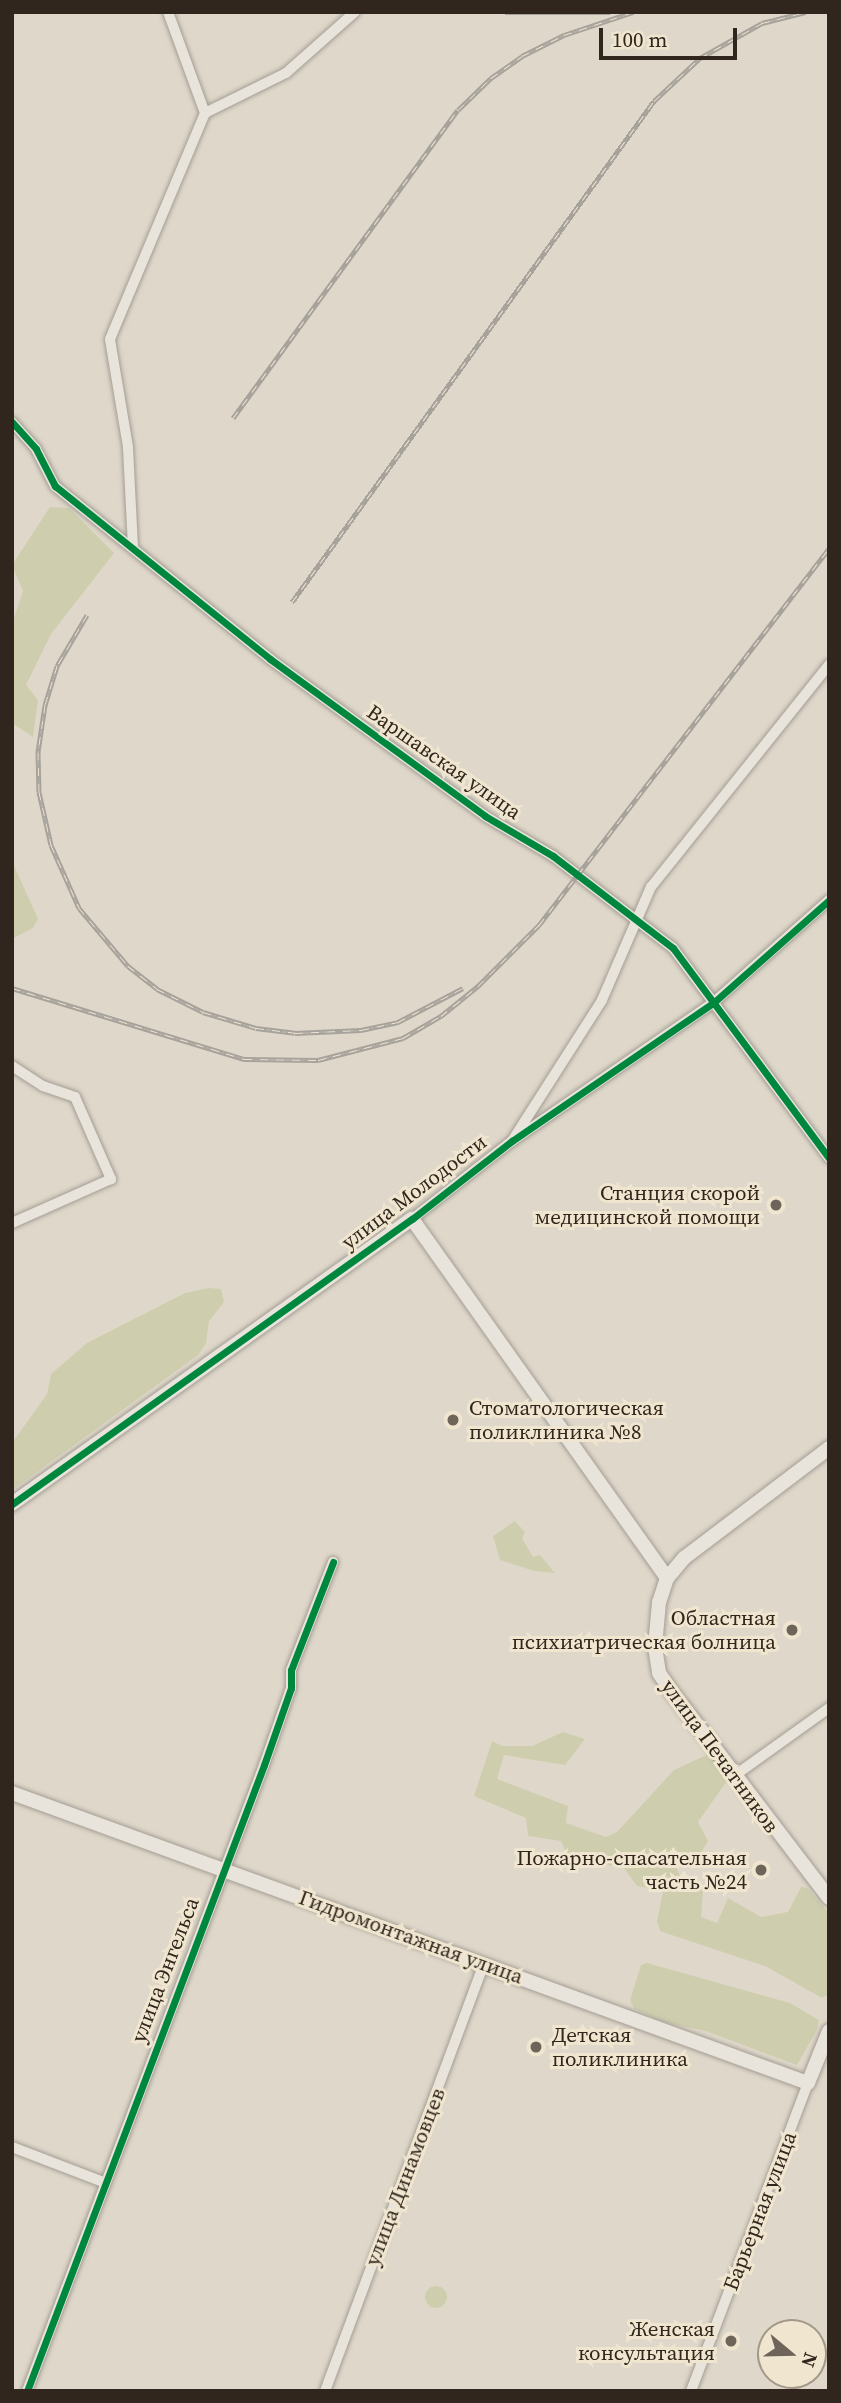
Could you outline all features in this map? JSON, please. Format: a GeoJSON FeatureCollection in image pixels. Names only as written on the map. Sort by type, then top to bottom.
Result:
{"type":"FeatureCollection","features":[{"type":"Feature","properties":{"kind":"street"},"geometry":{"type":"LineString","coordinates":[[168,12],[205,113]]}},
{"type":"Feature","properties":{"kind":"street"},"geometry":{"type":"LineString","coordinates":[[133,547],[128,447],[110,339],[205,113],[286,73],[355,12]]}},
{"type":"Feature","properties":{"kind":"street","name":"Варшавская улица"},"geometry":{"type":"LineString","coordinates":[[12,422],[36,449],[55,486],[289,673],[485,816],[553,856],[673,948],[829,1158]]}},
{"type":"Feature","properties":{"kind":"street"},"geometry":{"type":"LineString","coordinates":[[512,1141],[602,1000],[651,887],[829,666]]}},
{"type":"Feature","properties":{"kind":"street","name":"улица Молодости"},"geometry":{"type":"LineString","coordinates":[[12,1504],[412,1219],[512,1141],[713,1003],[829,900]]}},
{"type":"Feature","properties":{"kind":"street"},"geometry":{"type":"LineString","coordinates":[[12,1066],[43,1086],[75,1097],[111,1180],[12,1223]]}},
{"type":"Feature","properties":{"kind":"street"},"geometry":{"type":"LineString","coordinates":[[412,1219],[667,1578],[684,1558],[829,1448]]}},
{"type":"Feature","properties":{"kind":"street","name":"улица Энгельса"},"geometry":{"type":"LineString","coordinates":[[27,2391],[103,2182],[284,1710],[291,1670],[333,1562]]}},
{"type":"Feature","properties":{"kind":"street","name":"улица Печатников"},"geometry":{"type":"LineString","coordinates":[[667,1578],[656,1627],[659,1673],[734,1776],[829,1898]]}},
{"type":"Feature","properties":{"kind":"street"},"geometry":{"type":"LineString","coordinates":[[734,1776],[829,1708]]}},
{"type":"Feature","properties":{"kind":"street","name":"Гидромонтажная улица"},"geometry":{"type":"LineString","coordinates":[[13,1796],[223,1868],[808,2083]]}},
{"type":"Feature","properties":{"kind":"street","name":"улица Динамовцев"},"geometry":{"type":"LineString","coordinates":[[324,2391],[484,1964]]}},
{"type":"Feature","properties":{"kind":"street","name":"Барьерная улица"},"geometry":{"type":"LineString","coordinates":[[692,2390],[829,2031]]}},
{"type":"Feature","properties":{"kind":"street"},"geometry":{"type":"LineString","coordinates":[[12,2147],[103,2182]]}},
{"type":"Feature","properties":{"kind":"green space"},"geometry":{"type":"Polygon","coordinates":[[[50,507],[69,508],[114,553],[51,634],[26,685],[38,700],[33,737],[12,723],[12,624],[23,591],[12,565],[50,507]]]}},
{"type":"Feature","properties":{"kind":"green space"},"geometry":{"type":"Polygon","coordinates":[[[12,861],[38,919],[33,928],[12,939],[12,861]]]}},
{"type":"Feature","properties":{"kind":"green space"},"geometry":{"type":"Polygon","coordinates":[[[209,1288],[221,1289],[224,1302],[209,1321],[206,1344],[198,1355],[12,1490],[12,1443],[47,1394],[51,1374],[87,1343],[185,1293],[209,1288]]]}},
{"type":"Feature","properties":{"kind":"green space"},"geometry":{"type":"Polygon","coordinates":[[[515,1521],[525,1532],[522,1538],[533,1557],[540,1555],[555,1573],[534,1571],[500,1560],[493,1536],[515,1521]]]}},
{"type":"Feature","properties":{"kind":"green space"},"geometry":{"type":"Polygon","coordinates":[[[563,1732],[585,1739],[565,1765],[504,1755],[497,1779],[568,1806],[566,1823],[606,1837],[617,1832],[674,1770],[711,1753],[721,1763],[727,1781],[698,1822],[708,1841],[692,1868],[671,1854],[680,1876],[697,1880],[703,1891],[701,1917],[717,1923],[728,1898],[761,1917],[788,1912],[801,1887],[807,1888],[829,1913],[829,1994],[822,1998],[765,1966],[660,1931],[657,1921],[663,1891],[637,1886],[623,1867],[569,1860],[561,1841],[528,1836],[526,1818],[474,1796],[492,1741],[502,1746],[532,1746],[563,1732]]]}},
{"type":"Feature","properties":{"kind":"green space"},"geometry":{"type":"Polygon","coordinates":[[[647,1963],[790,2003],[819,2020],[817,2030],[797,2065],[706,2031],[667,2023],[634,2009],[630,2000],[641,1965],[647,1963]]]}},
{"type":"Feature","properties":{"kind":"green space"},"geometry":{"type":"Polygon","coordinates":[[[432,2286],[440,2286],[447,2293],[447,2301],[440,2308],[432,2308],[425,2301],[425,2293],[432,2286]]]}},
{"type":"Feature","properties":{"kind":"railway"},"geometry":{"type":"LineString","coordinates":[[505,12],[610,12]]}},
{"type":"Feature","properties":{"kind":"railway"},"geometry":{"type":"LineString","coordinates":[[233,418],[458,110],[491,78],[522,56],[564,35],[633,12]]}},
{"type":"Feature","properties":{"kind":"railway"},"geometry":{"type":"LineString","coordinates":[[292,602],[654,101],[700,58],[762,23],[806,12]]}},
{"type":"Feature","properties":{"kind":"railway"},"geometry":{"type":"LineString","coordinates":[[12,988],[244,1059],[318,1060],[403,1038],[441,1016],[478,986],[539,925],[829,549]]}},
{"type":"Feature","properties":{"kind":"railway"},"geometry":{"type":"LineString","coordinates":[[87,615],[57,666],[45,705],[38,752],[39,792],[51,845],[79,908],[128,966],[157,989],[203,1012],[256,1028],[295,1033],[361,1030],[398,1022],[463,988]]}},
{"type":"Feature","properties":{"kind":"cycle path"},"geometry":{"type":"LineString","coordinates":[[12,422],[36,449],[55,486],[270,659],[485,816],[553,856],[673,948],[829,1158]]}},
{"type":"Feature","properties":{"kind":"cycle path"},"geometry":{"type":"LineString","coordinates":[[12,1504],[412,1219],[512,1141],[713,1003],[829,900]]}},
{"type":"Feature","properties":{"kind":"cycle path"},"geometry":{"type":"LineString","coordinates":[[27,2391],[264,1765],[291,1688],[291,1670],[333,1562]]}},
{"type":"Feature","properties":{"kind":"place","name":"Станция скорой медицинской помощи"},"geometry":{"type":"Point","coordinates":[776,1205]}},
{"type":"Feature","properties":{"kind":"place","name":"Стоматологическая поликлиника №8"},"geometry":{"type":"Point","coordinates":[453,1420]}},
{"type":"Feature","properties":{"kind":"place","name":"Областная психиатрическая болница"},"geometry":{"type":"Point","coordinates":[792,1630]}},
{"type":"Feature","properties":{"kind":"place","name":"Пожарно-спасательная часть №24"},"geometry":{"type":"Point","coordinates":[761,1870]}},
{"type":"Feature","properties":{"kind":"place","name":"Детская поликлиника"},"geometry":{"type":"Point","coordinates":[536,2047]}},
{"type":"Feature","properties":{"kind":"place","name":"Женская консультация"},"geometry":{"type":"Point","coordinates":[731,2341]}}]}
